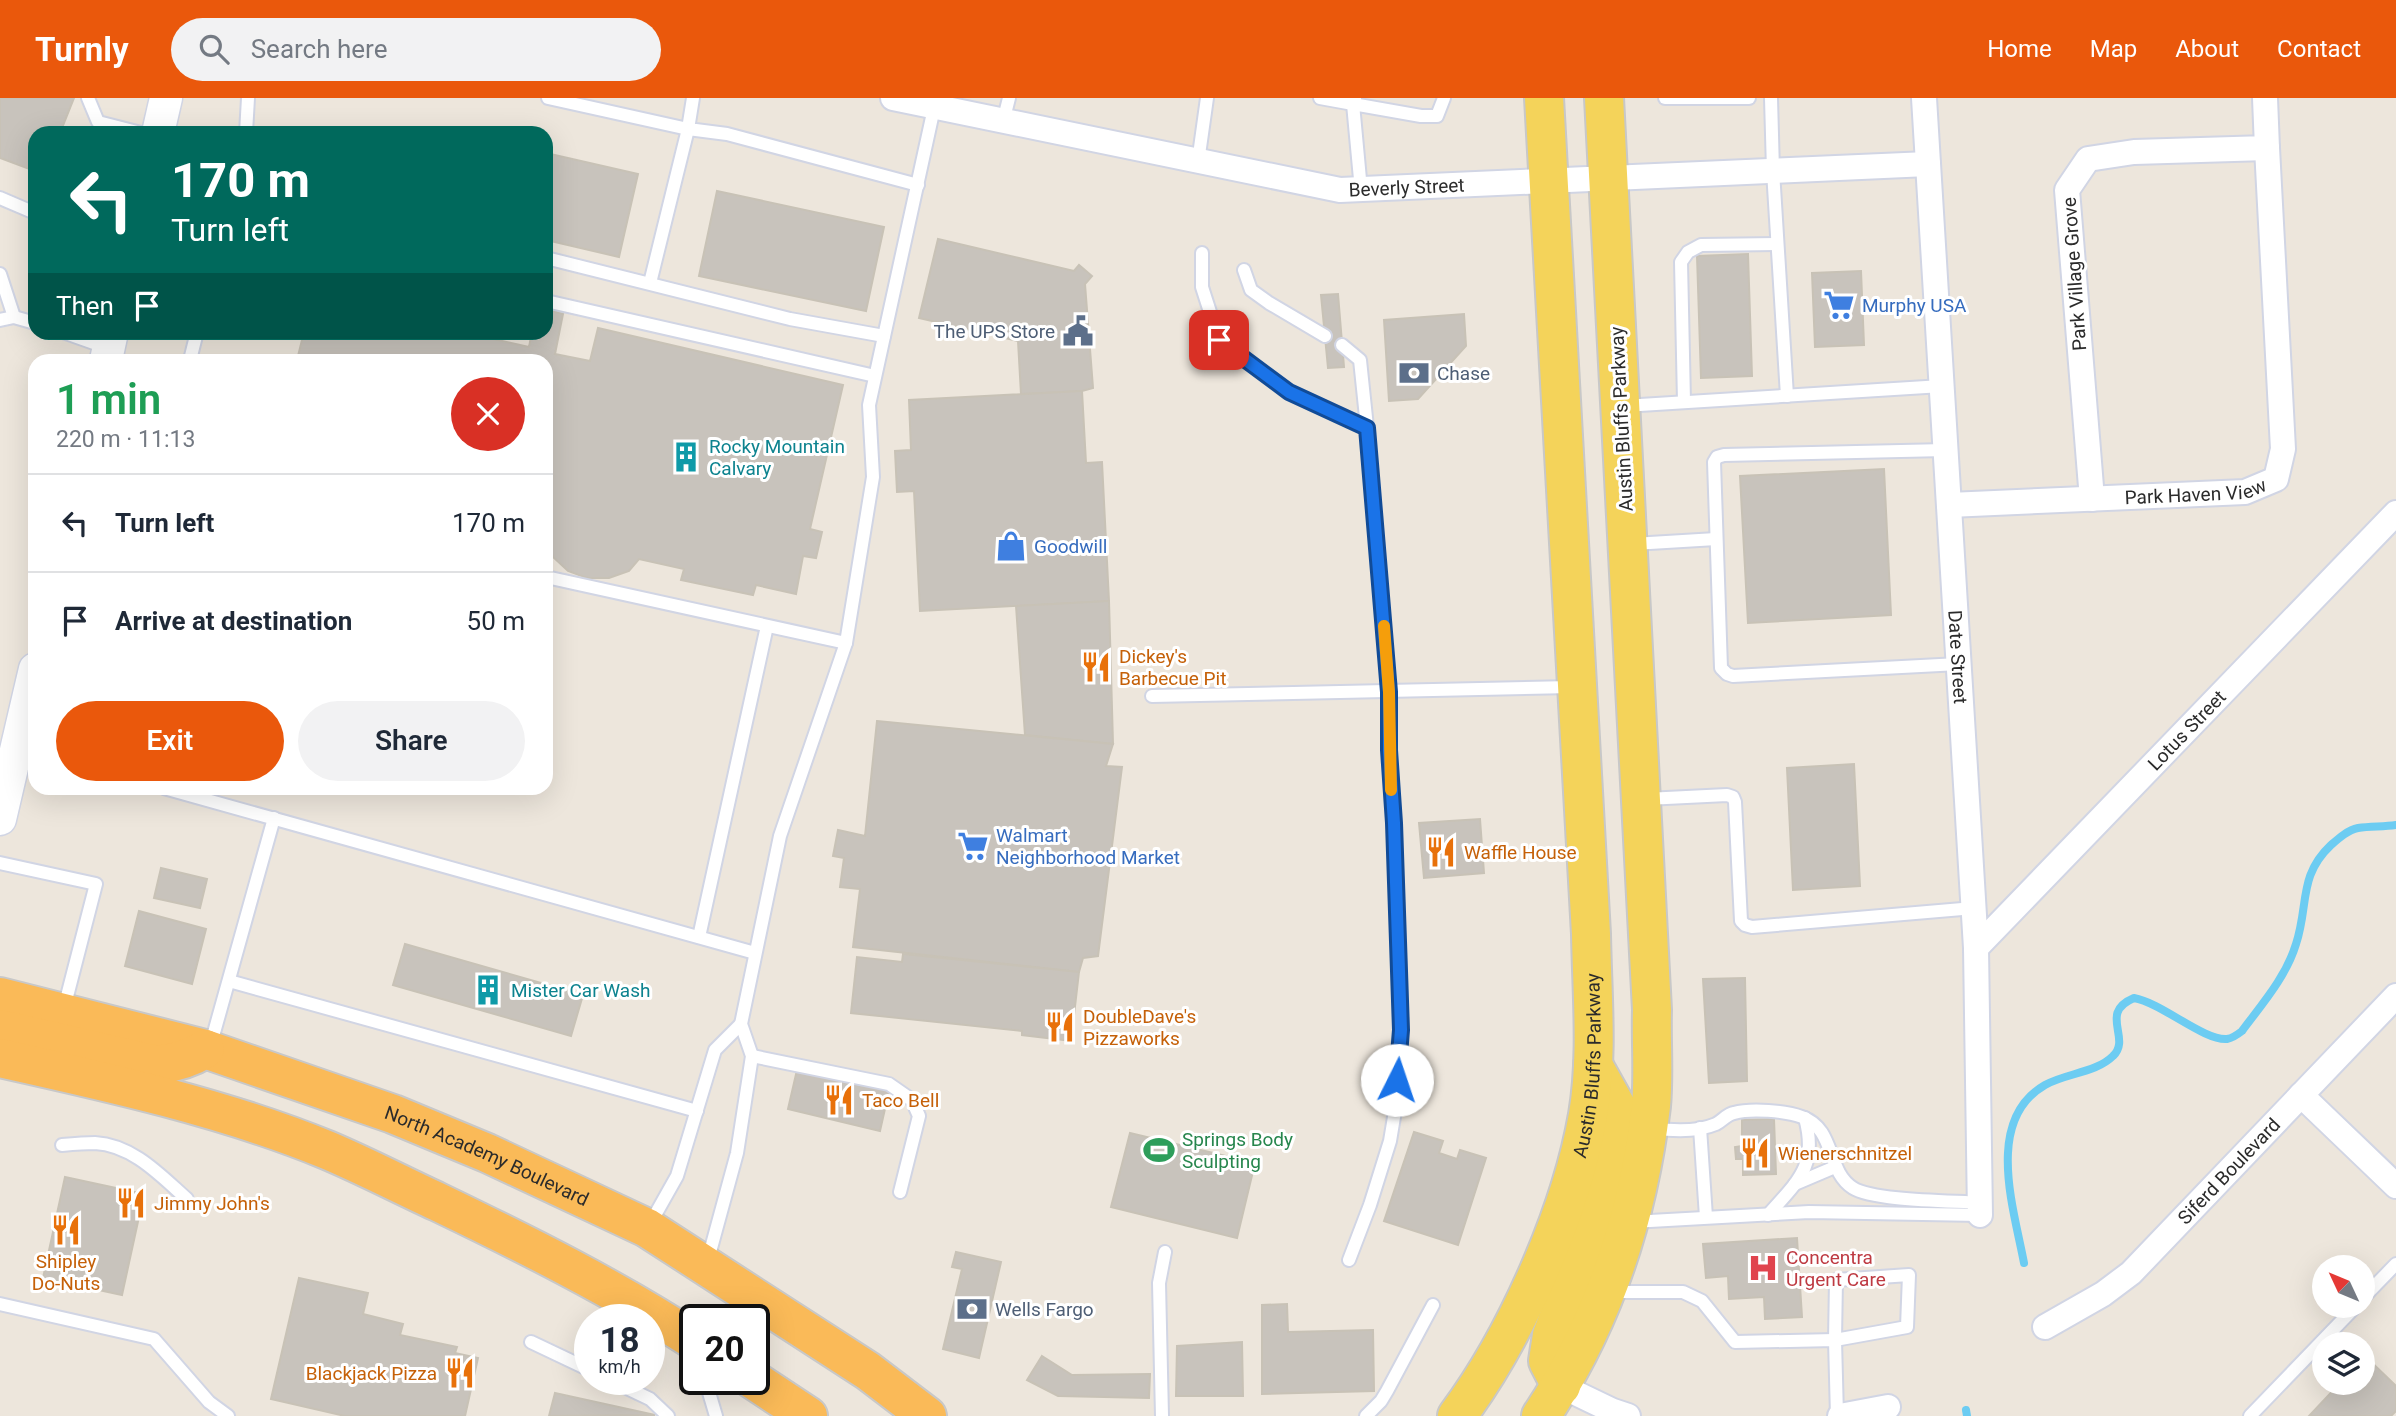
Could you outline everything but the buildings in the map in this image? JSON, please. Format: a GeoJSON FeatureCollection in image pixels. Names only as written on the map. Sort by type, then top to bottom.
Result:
{"type":"FeatureCollection","features":[{"type":"Feature","properties":{"kind":"highway","name":"North Academy Boulevard"},"geometry":{"type":"LineString","coordinates":[[0,997],[207,1050],[404,1119],[487,1153],[647,1228],[868,1371],[927,1416]]}},
{"type":"Feature","properties":{"kind":"highway"},"geometry":{"type":"LineString","coordinates":[[0,1029],[157,1065],[184,1060],[207,1050]]}},
{"type":"Feature","properties":{"kind":"highway"},"geometry":{"type":"LineString","coordinates":[[0,1058],[77,1075],[225,1115],[327,1150],[502,1232],[679,1333]]}},
{"type":"Feature","properties":{"kind":"highway"},"geometry":{"type":"LineString","coordinates":[[770,1391],[805,1415]]}},
{"type":"Feature","properties":{"kind":"main road","name":"Austin Bluffs Parkway"},"geometry":{"type":"LineString","coordinates":[[1457,1416],[1474,1393],[1503,1343],[1536,1278],[1555,1231],[1588,1115],[1593,1065],[1591,934],[1544,98]]}},
{"type":"Feature","properties":{"kind":"main road","name":"Austin Bluffs Parkway"},"geometry":{"type":"LineString","coordinates":[[1551,1401],[1594,1320],[1618,1258],[1637,1191],[1651,1105],[1652,1010],[1604,98]]}},
{"type":"Feature","properties":{"kind":"main road"},"geometry":{"type":"LineString","coordinates":[[1576,687],[1607,703],[1637,739]]}},
{"type":"Feature","properties":{"kind":"main road"},"geometry":{"type":"LineString","coordinates":[[1551,1401],[1548,1361],[1552,1335],[1589,1239],[1605,1178],[1616,1105],[1593,1065]]}},
{"type":"Feature","properties":{"kind":"street"},"geometry":{"type":"LineString","coordinates":[[160,126],[166,98]]}},
{"type":"Feature","properties":{"kind":"street","name":"Beverly Street"},"geometry":{"type":"LineString","coordinates":[[892,98],[935,103],[1003,122],[1340,190],[1549,183],[1928,164]]}},
{"type":"Feature","properties":{"kind":"street","name":"Date Street"},"geometry":{"type":"LineString","coordinates":[[1924,98],[1974,908],[1980,1209]]}},
{"type":"Feature","properties":{"kind":"street"},"geometry":{"type":"LineString","coordinates":[[2265,98],[2267,148]]}},
{"type":"Feature","properties":{"kind":"street","name":"Park Haven View"},"geometry":{"type":"LineString","coordinates":[[1949,505],[2245,492],[2276,479],[2283,449],[2267,148]]}},
{"type":"Feature","properties":{"kind":"street","name":"Park Village Grove"},"geometry":{"type":"LineString","coordinates":[[2092,499],[2067,190],[2088,159],[2134,152],[2267,148]]}},
{"type":"Feature","properties":{"kind":"street","name":"Lotus Street"},"geometry":{"type":"LineString","coordinates":[[1976,948],[2396,513]]}},
{"type":"Feature","properties":{"kind":"street"},"geometry":{"type":"LineString","coordinates":[[2,799],[22,748],[28,712]]}},
{"type":"Feature","properties":{"kind":"street","name":"Siferd Boulevard"},"geometry":{"type":"LineString","coordinates":[[2045,1327],[2103,1294],[2131,1273],[2396,996]]}},
{"type":"Feature","properties":{"kind":"street"},"geometry":{"type":"LineString","coordinates":[[2301,1095],[2396,1186]]}},
{"type":"Feature","properties":{"kind":"street"},"geometry":{"type":"LineString","coordinates":[[1551,1401],[1628,1416]]}},
{"type":"Feature","properties":{"kind":"street"},"geometry":{"type":"LineString","coordinates":[[1838,1416],[1888,1407]]}},
{"type":"Feature","properties":{"kind":"lane"},"geometry":{"type":"LineString","coordinates":[[88,98],[96,126]]}},
{"type":"Feature","properties":{"kind":"lane"},"geometry":{"type":"LineString","coordinates":[[246,126],[248,98]]}},
{"type":"Feature","properties":{"kind":"lane"},"geometry":{"type":"LineString","coordinates":[[548,98],[688,129],[726,134],[918,185]]}},
{"type":"Feature","properties":{"kind":"lane"},"geometry":{"type":"LineString","coordinates":[[650,283],[688,129],[693,98]]}},
{"type":"Feature","properties":{"kind":"lane"},"geometry":{"type":"LineString","coordinates":[[1003,122],[1009,98]]}},
{"type":"Feature","properties":{"kind":"lane"},"geometry":{"type":"LineString","coordinates":[[1198,162],[1207,98]]}},
{"type":"Feature","properties":{"kind":"lane"},"geometry":{"type":"LineString","coordinates":[[1320,98],[1354,101],[1421,116],[1437,116],[1444,98]]}},
{"type":"Feature","properties":{"kind":"lane"},"geometry":{"type":"LineString","coordinates":[[1665,99],[1749,98]]}},
{"type":"Feature","properties":{"kind":"lane"},"geometry":{"type":"LineString","coordinates":[[1771,98],[1787,396]]}},
{"type":"Feature","properties":{"kind":"lane"},"geometry":{"type":"LineString","coordinates":[[1354,101],[1361,190]]}},
{"type":"Feature","properties":{"kind":"lane"},"geometry":{"type":"LineString","coordinates":[[707,1265],[737,1153],[752,1056],[741,1024],[780,836],[846,643],[873,477],[869,405],[935,103]]}},
{"type":"Feature","properties":{"kind":"lane"},"geometry":{"type":"LineString","coordinates":[[0,198],[28,210]]}},
{"type":"Feature","properties":{"kind":"lane"},"geometry":{"type":"LineString","coordinates":[[1684,402],[1681,262],[1688,252],[1700,245],[1777,244]]}},
{"type":"Feature","properties":{"kind":"lane"},"geometry":{"type":"LineString","coordinates":[[1202,253],[1202,287],[1219,340],[1289,392],[1367,428]]}},
{"type":"Feature","properties":{"kind":"lane"},"geometry":{"type":"LineString","coordinates":[[553,260],[790,319],[884,336]]}},
{"type":"Feature","properties":{"kind":"lane"},"geometry":{"type":"LineString","coordinates":[[1244,270],[1251,289],[1269,303],[1325,336]]}},
{"type":"Feature","properties":{"kind":"lane"},"geometry":{"type":"LineString","coordinates":[[0,274],[14,317]]}},
{"type":"Feature","properties":{"kind":"lane"},"geometry":{"type":"LineString","coordinates":[[553,303],[875,376]]}},
{"type":"Feature","properties":{"kind":"lane"},"geometry":{"type":"LineString","coordinates":[[0,320],[14,317],[28,321]]}},
{"type":"Feature","properties":{"kind":"lane"},"geometry":{"type":"LineString","coordinates":[[88,340],[109,347]]}},
{"type":"Feature","properties":{"kind":"lane"},"geometry":{"type":"LineString","coordinates":[[1342,345],[1360,360],[1367,428],[1389,692],[1401,1030],[1396,1105],[1390,1141],[1349,1260]]}},
{"type":"Feature","properties":{"kind":"lane"},"geometry":{"type":"LineString","coordinates":[[1620,407],[1942,386]]}},
{"type":"Feature","properties":{"kind":"lane"},"geometry":{"type":"LineString","coordinates":[[1946,450],[1717,457],[1714,462],[1721,668],[1733,676],[1959,664]]}},
{"type":"Feature","properties":{"kind":"lane"},"geometry":{"type":"LineString","coordinates":[[1627,545],[1716,539]]}},
{"type":"Feature","properties":{"kind":"lane"},"geometry":{"type":"LineString","coordinates":[[553,579],[846,643]]}},
{"type":"Feature","properties":{"kind":"lane"},"geometry":{"type":"LineString","coordinates":[[699,937],[767,626]]}},
{"type":"Feature","properties":{"kind":"lane"},"geometry":{"type":"LineString","coordinates":[[1152,696],[1576,687]]}},
{"type":"Feature","properties":{"kind":"lane"},"geometry":{"type":"LineString","coordinates":[[1640,800],[1727,794],[1733,797],[1741,921],[1745,925],[1974,908]]}},
{"type":"Feature","properties":{"kind":"lane"},"geometry":{"type":"LineString","coordinates":[[190,795],[755,953]]}},
{"type":"Feature","properties":{"kind":"lane"},"geometry":{"type":"LineString","coordinates":[[207,1050],[274,818]]}},
{"type":"Feature","properties":{"kind":"lane"},"geometry":{"type":"LineString","coordinates":[[0,863],[96,884],[63,1012]]}},
{"type":"Feature","properties":{"kind":"lane"},"geometry":{"type":"LineString","coordinates":[[229,981],[696,1111]]}},
{"type":"Feature","properties":{"kind":"lane"},"geometry":{"type":"LineString","coordinates":[[647,1228],[677,1176],[715,1051],[741,1024]]}},
{"type":"Feature","properties":{"kind":"lane"},"geometry":{"type":"LineString","coordinates":[[752,1056],[889,1084],[912,1100],[919,1116],[900,1192]]}},
{"type":"Feature","properties":{"kind":"lane"},"geometry":{"type":"LineString","coordinates":[[1646,1128],[1700,1128],[1718,1124],[1732,1113],[1782,1111],[1805,1118],[1822,1131],[1835,1167],[1853,1188],[1873,1196],[1980,1209]]}},
{"type":"Feature","properties":{"kind":"lane"},"geometry":{"type":"LineString","coordinates":[[1768,1215],[1795,1184],[1809,1158],[1810,1139],[1805,1118]]}},
{"type":"Feature","properties":{"kind":"lane"},"geometry":{"type":"LineString","coordinates":[[1700,1128],[1706,1217]]}},
{"type":"Feature","properties":{"kind":"lane"},"geometry":{"type":"LineString","coordinates":[[62,1145],[97,1143],[125,1149],[152,1168],[187,1199]]}},
{"type":"Feature","properties":{"kind":"lane"},"geometry":{"type":"LineString","coordinates":[[1795,1184],[1835,1167]]}},
{"type":"Feature","properties":{"kind":"lane"},"geometry":{"type":"LineString","coordinates":[[1628,1222],[1809,1212],[1980,1209]]}},
{"type":"Feature","properties":{"kind":"lane"},"geometry":{"type":"LineString","coordinates":[[1161,1416],[1159,1283],[1165,1252]]}},
{"type":"Feature","properties":{"kind":"lane"},"geometry":{"type":"LineString","coordinates":[[2375,1286],[2396,1264]]}},
{"type":"Feature","properties":{"kind":"lane"},"geometry":{"type":"LineString","coordinates":[[1605,1292],[1683,1292],[1702,1301],[1735,1342],[1835,1340],[1908,1327],[1909,1275],[1836,1280],[1835,1340],[1838,1416]]}},
{"type":"Feature","properties":{"kind":"lane"},"geometry":{"type":"LineString","coordinates":[[0,1304],[154,1339],[209,1402],[228,1416]]}},
{"type":"Feature","properties":{"kind":"lane"},"geometry":{"type":"LineString","coordinates":[[1366,1416],[1381,1401],[1433,1305]]}},
{"type":"Feature","properties":{"kind":"lane"},"geometry":{"type":"LineString","coordinates":[[2250,1416],[2344,1318]]}},
{"type":"Feature","properties":{"kind":"lane"},"geometry":{"type":"LineString","coordinates":[[531,1342],[574,1362]]}},
{"type":"Feature","properties":{"kind":"lane"},"geometry":{"type":"LineString","coordinates":[[642,1395],[668,1416]]}},
{"type":"Feature","properties":{"kind":"lane"},"geometry":{"type":"LineString","coordinates":[[710,1395],[716,1416]]}},
{"type":"Feature","properties":{"kind":"waterway"},"geometry":{"type":"LineString","coordinates":[[2024,1263],[2014,1217],[2008,1167],[2009,1142],[2015,1120],[2026,1100],[2045,1085],[2098,1066],[2113,1056],[2119,1041],[2118,1011],[2134,998],[2218,1038],[2227,1039],[2238,1034],[2273,990],[2292,956],[2300,930],[2309,880],[2321,857],[2334,842],[2358,828],[2396,825]]}},
{"type":"Feature","properties":{"kind":"waterway"},"geometry":{"type":"LineString","coordinates":[[1966,1410],[1967,1416]]}},
{"type":"Feature","properties":{"kind":"slow traffic"},"geometry":{"type":"LineString","coordinates":[[1384,626],[1389,692],[1391,790]]}},
{"type":"Feature","properties":{"kind":"place","name":"Murphy USA"},"geometry":{"type":"Point","coordinates":[1839,305]}},
{"type":"Feature","properties":{"kind":"place","name":"The UPS Store"},"geometry":{"type":"Point","coordinates":[1078,331]}},
{"type":"Feature","properties":{"kind":"place","name":"Chase"},"geometry":{"type":"Point","coordinates":[1414,373]}},
{"type":"Feature","properties":{"kind":"place","name":"Rocky Mountain Calvary"},"geometry":{"type":"Point","coordinates":[686,457]}},
{"type":"Feature","properties":{"kind":"place","name":"Goodwill"},"geometry":{"type":"Point","coordinates":[1011,546]}},
{"type":"Feature","properties":{"kind":"place","name":"Dickey's Barbecue Pit"},"geometry":{"type":"Point","coordinates":[1096,667]}},
{"type":"Feature","properties":{"kind":"place","name":"Walmart Neighborhood Market"},"geometry":{"type":"Point","coordinates":[973,846]}},
{"type":"Feature","properties":{"kind":"place","name":"Waffle House"},"geometry":{"type":"Point","coordinates":[1441,852]}},
{"type":"Feature","properties":{"kind":"place","name":"Mister Car Wash"},"geometry":{"type":"Point","coordinates":[488,990]}},
{"type":"Feature","properties":{"kind":"place","name":"DoubleDave's Pizzaworks"},"geometry":{"type":"Point","coordinates":[1060,1027]}},
{"type":"Feature","properties":{"kind":"place","name":"Taco Bell"},"geometry":{"type":"Point","coordinates":[839,1100]}},
{"type":"Feature","properties":{"kind":"place","name":"Springs Body Sculpting"},"geometry":{"type":"Point","coordinates":[1159,1150]}},
{"type":"Feature","properties":{"kind":"place","name":"Wienerschnitzel"},"geometry":{"type":"Point","coordinates":[1755,1153]}},
{"type":"Feature","properties":{"kind":"place","name":"Jimmy John's"},"geometry":{"type":"Point","coordinates":[131,1203]}},
{"type":"Feature","properties":{"kind":"place","name":"Shipley Do-Nuts"},"geometry":{"type":"Point","coordinates":[66,1230]}},
{"type":"Feature","properties":{"kind":"place","name":"Concentra Urgent Care"},"geometry":{"type":"Point","coordinates":[1763,1268]}},
{"type":"Feature","properties":{"kind":"place","name":"Wells Fargo"},"geometry":{"type":"Point","coordinates":[972,1309]}},
{"type":"Feature","properties":{"kind":"place","name":"Blackjack Pizza"},"geometry":{"type":"Point","coordinates":[460,1373]}},
{"type":"Feature","properties":{"kind":"route"},"geometry":{"type":"LineString","coordinates":[[1219,340],[1289,392],[1367,428],[1389,692],[1401,1030],[1397,1080]]}}]}
